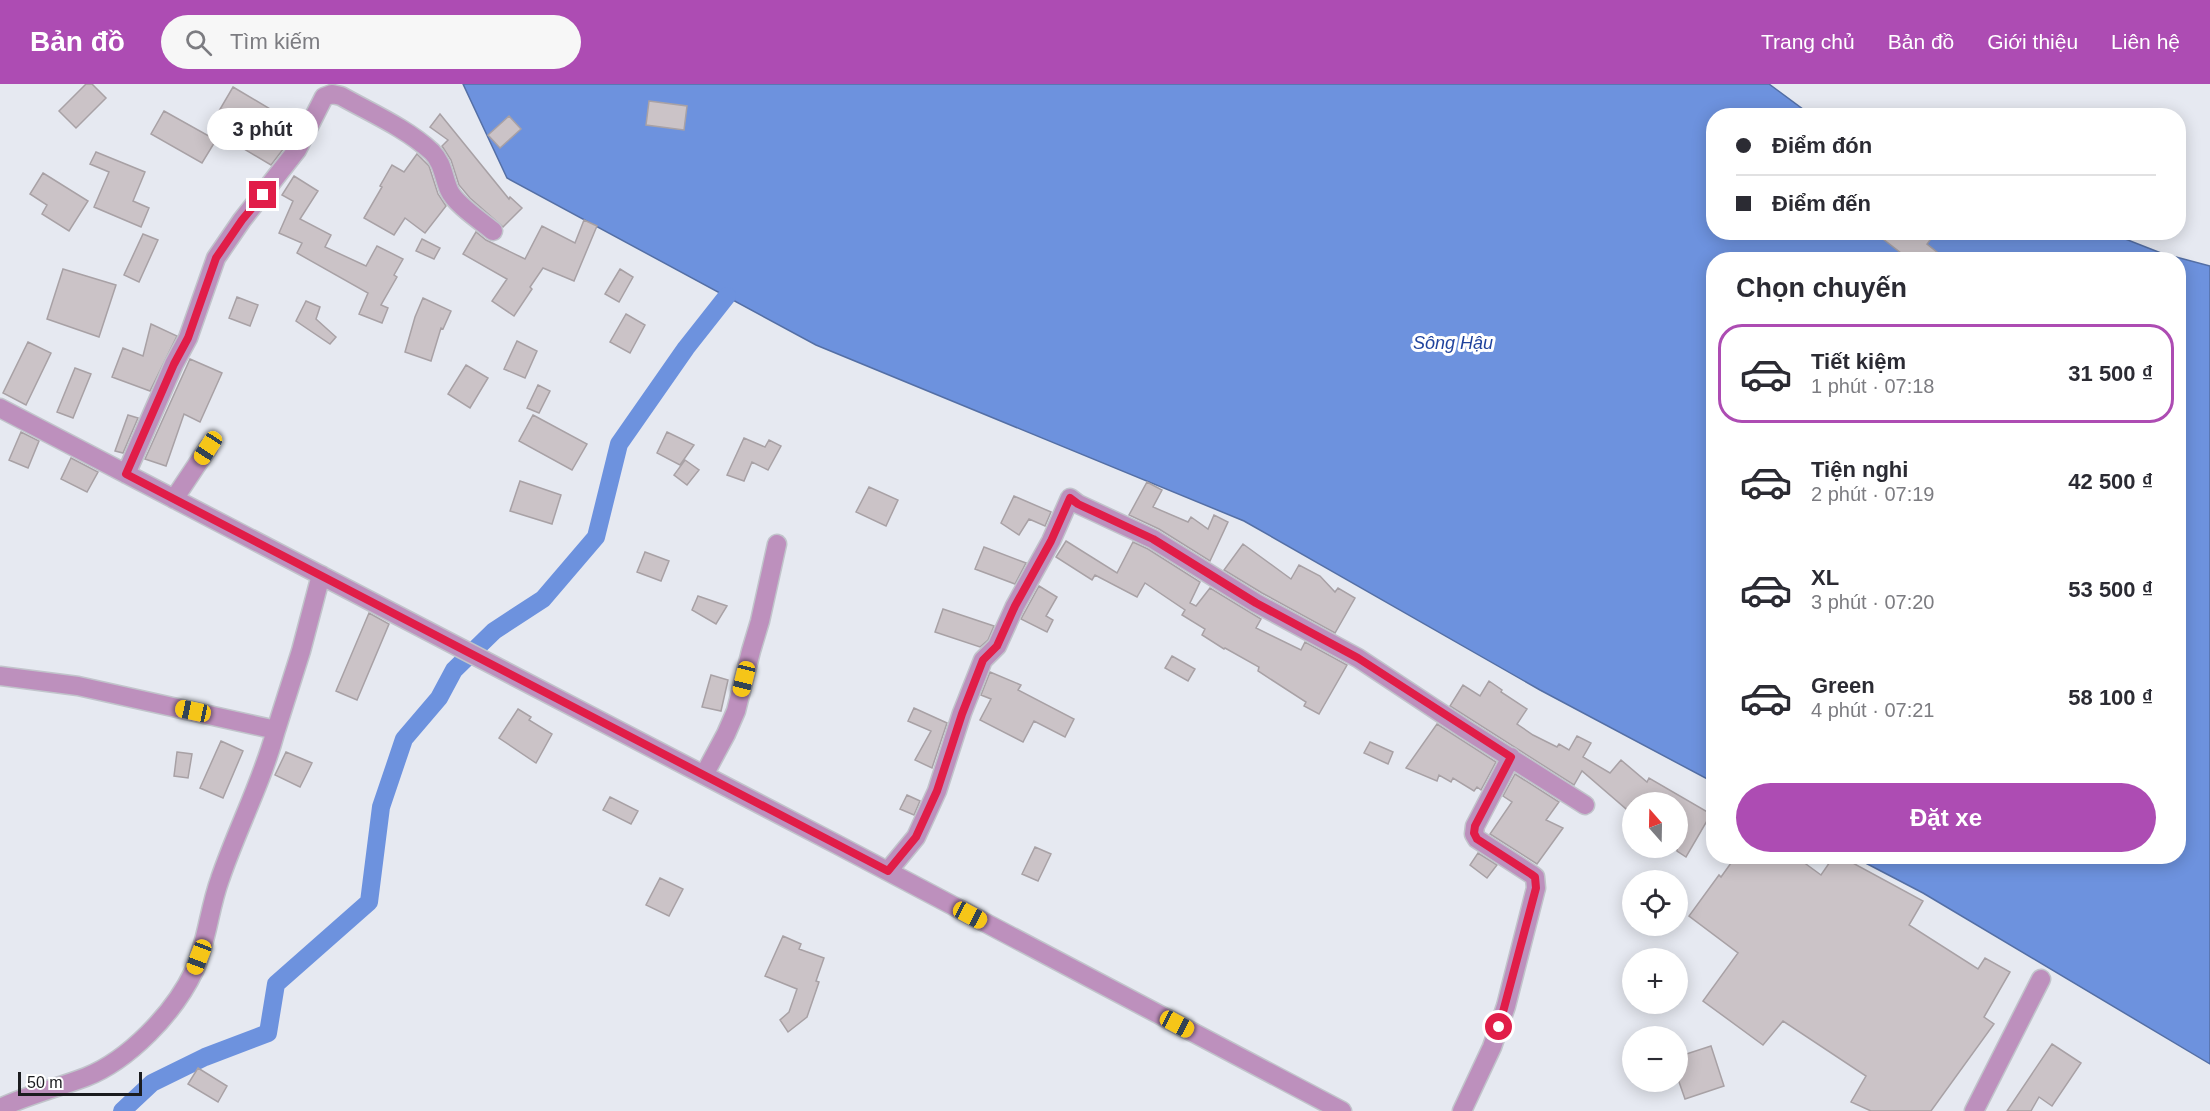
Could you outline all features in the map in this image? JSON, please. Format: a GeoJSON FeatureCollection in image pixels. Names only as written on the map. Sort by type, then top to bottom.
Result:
{"type":"FeatureCollection","features":[{"type":"Feature","properties":{"kind":"street"},"geometry":{"type":"LineString","coordinates":[[126,474],[174,364],[188,338],[216,258],[242,220],[297,150],[324,97],[332,94],[340,96],[410,135],[433,154],[444,170],[449,191],[456,200],[493,231]]}},
{"type":"Feature","properties":{"kind":"street"},"geometry":{"type":"LineString","coordinates":[[0,408],[888,871],[1342,1111]]}},
{"type":"Feature","properties":{"kind":"street"},"geometry":{"type":"LineString","coordinates":[[174,499],[208,448]]}},
{"type":"Feature","properties":{"kind":"street"},"geometry":{"type":"LineString","coordinates":[[888,871],[916,837],[937,791],[962,714],[983,660],[997,646],[1015,606],[1051,541],[1070,498],[1078,504],[1153,539],[1256,603],[1358,658],[1585,805]]}},
{"type":"Feature","properties":{"kind":"street"},"geometry":{"type":"LineString","coordinates":[[704,775],[736,711],[760,621],[777,544]]}},
{"type":"Feature","properties":{"kind":"street"},"geometry":{"type":"LineString","coordinates":[[0,1108],[87,1076],[102,1068],[130,1049],[168,1013],[197,962],[219,883],[238,829],[267,764],[302,651],[321,576]]}},
{"type":"Feature","properties":{"kind":"street"},"geometry":{"type":"LineString","coordinates":[[0,676],[78,686],[276,730]]}},
{"type":"Feature","properties":{"kind":"street"},"geometry":{"type":"LineString","coordinates":[[1462,1111],[1492,1047],[1506,1006],[1536,888],[1535,877],[1477,839],[1474,834],[1475,826],[1511,757]]}},
{"type":"Feature","properties":{"kind":"street"},"geometry":{"type":"LineString","coordinates":[[1974,1111],[2041,979]]}},
{"type":"Feature","properties":{"kind":"water","name":"Sông Hậu"},"geometry":{"type":"Polygon","coordinates":[[[463,84],[1769,84],[1802,108],[1706,108],[1706,240],[2128,240],[2158,252],[1706,252],[1706,778],[1540,690],[1244,521],[816,345],[507,178],[463,84]]]}},
{"type":"Feature","properties":{"kind":"water","name":"Sông Hậu"},"geometry":{"type":"Polygon","coordinates":[[[2186,260],[2210,266],[2210,1064],[1923,893],[1867,864],[2186,864],[2186,260]]]}},
{"type":"Feature","properties":{"kind":"building"},"geometry":{"type":"Polygon","coordinates":[[[86,84],[92,84],[106,98],[76,128],[59,111],[86,84]]]}},
{"type":"Feature","properties":{"kind":"building"},"geometry":{"type":"Polygon","coordinates":[[[233,87],[297,125],[271,165],[209,128],[233,87]]]}},
{"type":"Feature","properties":{"kind":"building"},"geometry":{"type":"Polygon","coordinates":[[[649,101],[687,106],[684,130],[646,125],[649,101]]]}},
{"type":"Feature","properties":{"kind":"building"},"geometry":{"type":"Polygon","coordinates":[[[164,111],[216,140],[202,163],[151,134],[164,111]]]}},
{"type":"Feature","properties":{"kind":"building"},"geometry":{"type":"Polygon","coordinates":[[[440,114],[509,199],[510,197],[522,208],[503,227],[470,198],[459,185],[451,160],[442,146],[448,140],[430,127],[440,114]]]}},
{"type":"Feature","properties":{"kind":"building"},"geometry":{"type":"Polygon","coordinates":[[[509,116],[521,129],[500,148],[488,135],[509,116]]]}},
{"type":"Feature","properties":{"kind":"building"},"geometry":{"type":"Polygon","coordinates":[[[96,152],[145,172],[133,201],[149,208],[141,227],[94,207],[109,172],[90,164],[96,152]]]}},
{"type":"Feature","properties":{"kind":"building"},"geometry":{"type":"Polygon","coordinates":[[[417,154],[429,166],[438,194],[446,206],[425,233],[405,218],[394,235],[364,218],[392,165],[404,172],[417,154]]]}},
{"type":"Feature","properties":{"kind":"building"},"geometry":{"type":"Polygon","coordinates":[[[43,173],[88,201],[69,231],[42,214],[47,205],[30,194],[43,173]]]}},
{"type":"Feature","properties":{"kind":"building"},"geometry":{"type":"Polygon","coordinates":[[[294,176],[318,191],[300,219],[331,235],[325,247],[366,266],[377,246],[403,259],[394,275],[397,277],[381,305],[388,308],[382,323],[359,314],[368,293],[297,253],[302,243],[279,233],[293,201],[282,195],[294,176]]]}},
{"type":"Feature","properties":{"kind":"building"},"geometry":{"type":"Polygon","coordinates":[[[584,220],[597,226],[574,281],[543,268],[514,316],[492,301],[507,279],[463,254],[476,232],[486,240],[525,259],[542,226],[575,243],[584,220]]]}},
{"type":"Feature","properties":{"kind":"building"},"geometry":{"type":"Polygon","coordinates":[[[143,234],[158,240],[139,282],[124,275],[143,234]]]}},
{"type":"Feature","properties":{"kind":"building"},"geometry":{"type":"Polygon","coordinates":[[[422,239],[440,248],[434,259],[416,251],[422,239]]]}},
{"type":"Feature","properties":{"kind":"building"},"geometry":{"type":"Polygon","coordinates":[[[1884,240],[1930,240],[1927,244],[1937,252],[1900,252],[1884,240]]]}},
{"type":"Feature","properties":{"kind":"building"},"geometry":{"type":"Polygon","coordinates":[[[63,269],[116,285],[99,337],[47,319],[63,269]]]}},
{"type":"Feature","properties":{"kind":"building"},"geometry":{"type":"Polygon","coordinates":[[[620,269],[633,277],[619,302],[605,294],[620,269]]]}},
{"type":"Feature","properties":{"kind":"building"},"geometry":{"type":"Polygon","coordinates":[[[237,297],[258,305],[250,326],[229,318],[237,297]]]}},
{"type":"Feature","properties":{"kind":"building"},"geometry":{"type":"Polygon","coordinates":[[[423,298],[451,311],[443,329],[441,328],[431,361],[405,352],[423,298]]]}},
{"type":"Feature","properties":{"kind":"building"},"geometry":{"type":"Polygon","coordinates":[[[306,301],[320,307],[316,319],[336,337],[330,344],[296,321],[306,301]]]}},
{"type":"Feature","properties":{"kind":"building"},"geometry":{"type":"Polygon","coordinates":[[[626,314],[645,325],[630,353],[610,342],[626,314]]]}},
{"type":"Feature","properties":{"kind":"building"},"geometry":{"type":"Polygon","coordinates":[[[151,324],[177,336],[150,391],[112,377],[123,348],[143,356],[151,324]]]}},
{"type":"Feature","properties":{"kind":"building"},"geometry":{"type":"Polygon","coordinates":[[[517,341],[537,351],[525,378],[504,369],[517,341]]]}},
{"type":"Feature","properties":{"kind":"building"},"geometry":{"type":"Polygon","coordinates":[[[28,342],[51,353],[26,405],[3,393],[28,342]]]}},
{"type":"Feature","properties":{"kind":"building"},"geometry":{"type":"Polygon","coordinates":[[[190,359],[222,373],[200,422],[184,414],[166,466],[145,459],[190,359]]]}},
{"type":"Feature","properties":{"kind":"building"},"geometry":{"type":"Polygon","coordinates":[[[466,365],[488,378],[470,408],[448,394],[466,365]]]}},
{"type":"Feature","properties":{"kind":"building"},"geometry":{"type":"Polygon","coordinates":[[[75,368],[91,374],[73,418],[57,412],[75,368]]]}},
{"type":"Feature","properties":{"kind":"building"},"geometry":{"type":"Polygon","coordinates":[[[538,385],[550,391],[539,413],[527,408],[538,385]]]}},
{"type":"Feature","properties":{"kind":"building"},"geometry":{"type":"Polygon","coordinates":[[[128,415],[138,418],[123,453],[115,451],[128,415]]]}},
{"type":"Feature","properties":{"kind":"building"},"geometry":{"type":"Polygon","coordinates":[[[533,415],[587,444],[572,470],[519,441],[533,415]]]}},
{"type":"Feature","properties":{"kind":"building"},"geometry":{"type":"Polygon","coordinates":[[[21,432],[39,441],[28,468],[9,460],[21,432]]]}},
{"type":"Feature","properties":{"kind":"building"},"geometry":{"type":"Polygon","coordinates":[[[667,432],[694,445],[680,465],[657,453],[667,432]]]}},
{"type":"Feature","properties":{"kind":"building"},"geometry":{"type":"Polygon","coordinates":[[[744,438],[765,447],[769,440],[781,446],[768,470],[752,462],[744,481],[727,475],[744,438]]]}},
{"type":"Feature","properties":{"kind":"building"},"geometry":{"type":"Polygon","coordinates":[[[71,458],[98,472],[87,492],[61,479],[71,458]]]}},
{"type":"Feature","properties":{"kind":"building"},"geometry":{"type":"Polygon","coordinates":[[[685,460],[699,470],[687,485],[674,475],[685,460]]]}},
{"type":"Feature","properties":{"kind":"building"},"geometry":{"type":"Polygon","coordinates":[[[520,481],[561,495],[552,524],[510,511],[520,481]]]}},
{"type":"Feature","properties":{"kind":"building"},"geometry":{"type":"Polygon","coordinates":[[[1147,482],[1162,490],[1153,507],[1188,522],[1191,517],[1208,529],[1214,515],[1228,522],[1210,561],[1159,529],[1129,515],[1147,482]]]}},
{"type":"Feature","properties":{"kind":"building"},"geometry":{"type":"Polygon","coordinates":[[[869,487],[898,500],[886,526],[856,512],[869,487]]]}},
{"type":"Feature","properties":{"kind":"building"},"geometry":{"type":"Polygon","coordinates":[[[1014,496],[1051,512],[1045,526],[1029,519],[1019,535],[1001,523],[1014,496]]]}},
{"type":"Feature","properties":{"kind":"building"},"geometry":{"type":"Polygon","coordinates":[[[1066,541],[1117,573],[1133,542],[1200,582],[1190,603],[1196,606],[1210,588],[1261,619],[1256,628],[1301,650],[1305,642],[1347,665],[1319,714],[1304,706],[1306,702],[1258,671],[1259,667],[1202,635],[1205,629],[1182,615],[1185,610],[1145,583],[1137,597],[1095,575],[1092,580],[1056,557],[1066,541]]]}},
{"type":"Feature","properties":{"kind":"building"},"geometry":{"type":"Polygon","coordinates":[[[1243,544],[1291,579],[1299,565],[1320,576],[1335,592],[1338,588],[1355,598],[1335,633],[1224,570],[1243,544]]]}},
{"type":"Feature","properties":{"kind":"building"},"geometry":{"type":"Polygon","coordinates":[[[984,547],[1026,563],[1015,584],[975,569],[984,547]]]}},
{"type":"Feature","properties":{"kind":"building"},"geometry":{"type":"Polygon","coordinates":[[[645,552],[669,561],[661,581],[637,572],[645,552]]]}},
{"type":"Feature","properties":{"kind":"building"},"geometry":{"type":"Polygon","coordinates":[[[1039,586],[1057,597],[1046,616],[1053,620],[1047,632],[1021,619],[1039,586]]]}},
{"type":"Feature","properties":{"kind":"building"},"geometry":{"type":"Polygon","coordinates":[[[698,596],[727,606],[716,624],[692,610],[698,596]]]}},
{"type":"Feature","properties":{"kind":"building"},"geometry":{"type":"Polygon","coordinates":[[[943,609],[994,626],[988,640],[980,647],[935,632],[943,609]]]}},
{"type":"Feature","properties":{"kind":"building"},"geometry":{"type":"Polygon","coordinates":[[[369,613],[389,624],[357,700],[336,691],[369,613]]]}},
{"type":"Feature","properties":{"kind":"building"},"geometry":{"type":"Polygon","coordinates":[[[1172,656],[1195,669],[1188,681],[1165,668],[1172,656]]]}},
{"type":"Feature","properties":{"kind":"building"},"geometry":{"type":"Polygon","coordinates":[[[990,672],[1021,685],[1018,690],[1074,719],[1065,737],[1034,721],[1023,742],[980,720],[991,699],[981,695],[990,672]]]}},
{"type":"Feature","properties":{"kind":"building"},"geometry":{"type":"Polygon","coordinates":[[[711,675],[728,680],[721,711],[702,707],[711,675]]]}},
{"type":"Feature","properties":{"kind":"building"},"geometry":{"type":"Polygon","coordinates":[[[1489,681],[1527,709],[1517,724],[1533,735],[1557,747],[1559,744],[1569,750],[1577,736],[1591,743],[1583,757],[1610,773],[1621,760],[1647,782],[1649,778],[1673,792],[1622,792],[1622,805],[1582,771],[1574,785],[1450,706],[1463,685],[1480,696],[1489,681]]]}},
{"type":"Feature","properties":{"kind":"building"},"geometry":{"type":"Polygon","coordinates":[[[914,708],[947,723],[932,768],[915,760],[931,731],[908,721],[914,708]]]}},
{"type":"Feature","properties":{"kind":"building"},"geometry":{"type":"Polygon","coordinates":[[[518,709],[531,717],[529,720],[552,734],[536,763],[499,738],[518,709]]]}},
{"type":"Feature","properties":{"kind":"building"},"geometry":{"type":"Polygon","coordinates":[[[1437,724],[1496,762],[1481,790],[1477,787],[1474,791],[1453,778],[1451,782],[1439,775],[1437,781],[1406,768],[1437,724]]]}},
{"type":"Feature","properties":{"kind":"building"},"geometry":{"type":"Polygon","coordinates":[[[221,741],[243,751],[223,798],[200,788],[221,741]]]}},
{"type":"Feature","properties":{"kind":"building"},"geometry":{"type":"Polygon","coordinates":[[[1370,742],[1393,752],[1388,764],[1364,753],[1370,742]]]}},
{"type":"Feature","properties":{"kind":"building"},"geometry":{"type":"Polygon","coordinates":[[[177,752],[192,754],[188,778],[174,776],[177,752]]]}},
{"type":"Feature","properties":{"kind":"building"},"geometry":{"type":"Polygon","coordinates":[[[286,752],[312,763],[300,787],[275,775],[286,752]]]}},
{"type":"Feature","properties":{"kind":"building"},"geometry":{"type":"Polygon","coordinates":[[[1515,774],[1559,802],[1546,820],[1563,828],[1537,864],[1490,834],[1512,802],[1503,796],[1515,774]]]}},
{"type":"Feature","properties":{"kind":"building"},"geometry":{"type":"Polygon","coordinates":[[[907,795],[920,801],[914,815],[900,809],[907,795]]]}},
{"type":"Feature","properties":{"kind":"building"},"geometry":{"type":"Polygon","coordinates":[[[610,797],[638,811],[631,824],[603,810],[610,797]]]}},
{"type":"Feature","properties":{"kind":"building"},"geometry":{"type":"Polygon","coordinates":[[[1688,801],[1706,811],[1706,823],[1688,854],[1688,801]]]}},
{"type":"Feature","properties":{"kind":"building"},"geometry":{"type":"Polygon","coordinates":[[[1035,847],[1051,854],[1038,881],[1022,874],[1035,847]]]}},
{"type":"Feature","properties":{"kind":"building"},"geometry":{"type":"Polygon","coordinates":[[[1478,853],[1497,865],[1487,878],[1470,865],[1478,853]]]}},
{"type":"Feature","properties":{"kind":"building"},"geometry":{"type":"Polygon","coordinates":[[[1730,864],[1806,864],[1821,875],[1829,864],[1855,864],[1923,901],[1909,925],[1978,969],[1985,958],[2010,972],[1984,1017],[1994,1024],[1931,1111],[1871,1111],[1851,1102],[1866,1076],[1783,1021],[1763,1045],[1703,1001],[1738,953],[1689,916],[1719,875],[1721,877],[1730,864]]]}},
{"type":"Feature","properties":{"kind":"building"},"geometry":{"type":"Polygon","coordinates":[[[660,878],[683,889],[669,916],[646,905],[660,878]]]}},
{"type":"Feature","properties":{"kind":"building"},"geometry":{"type":"Polygon","coordinates":[[[783,936],[801,944],[799,949],[824,958],[816,981],[819,982],[807,1017],[788,1032],[780,1020],[789,1012],[797,989],[765,976],[783,936]]]}},
{"type":"Feature","properties":{"kind":"building"},"geometry":{"type":"Polygon","coordinates":[[[2052,1044],[2081,1063],[2052,1106],[2039,1097],[2031,1111],[2007,1111],[2052,1044]]]}},
{"type":"Feature","properties":{"kind":"building"},"geometry":{"type":"Polygon","coordinates":[[[1711,1046],[1724,1086],[1685,1099],[1683,1092],[1688,1092],[1688,1053],[1711,1046]]]}},
{"type":"Feature","properties":{"kind":"building"},"geometry":{"type":"Polygon","coordinates":[[[198,1068],[227,1086],[218,1102],[188,1084],[198,1068]]]}},
{"type":"Feature","properties":{"kind":"waterway"},"geometry":{"type":"LineString","coordinates":[[122,1111],[152,1083],[205,1057],[268,1033],[276,984],[369,902],[381,807],[404,739],[439,698],[454,670],[494,631],[543,599],[596,537],[619,444],[686,348],[727,296]]}},
{"type":"Feature","properties":{"kind":"route"},"geometry":{"type":"LineString","coordinates":[[263,195],[242,220],[216,258],[188,338],[174,364],[126,474],[888,871],[916,837],[937,791],[962,714],[983,660],[997,646],[1015,606],[1051,541],[1070,498],[1078,504],[1153,539],[1256,603],[1358,658],[1511,757],[1474,830],[1477,839],[1528,872],[1536,880],[1517,964],[1499,1027]]}}]}
